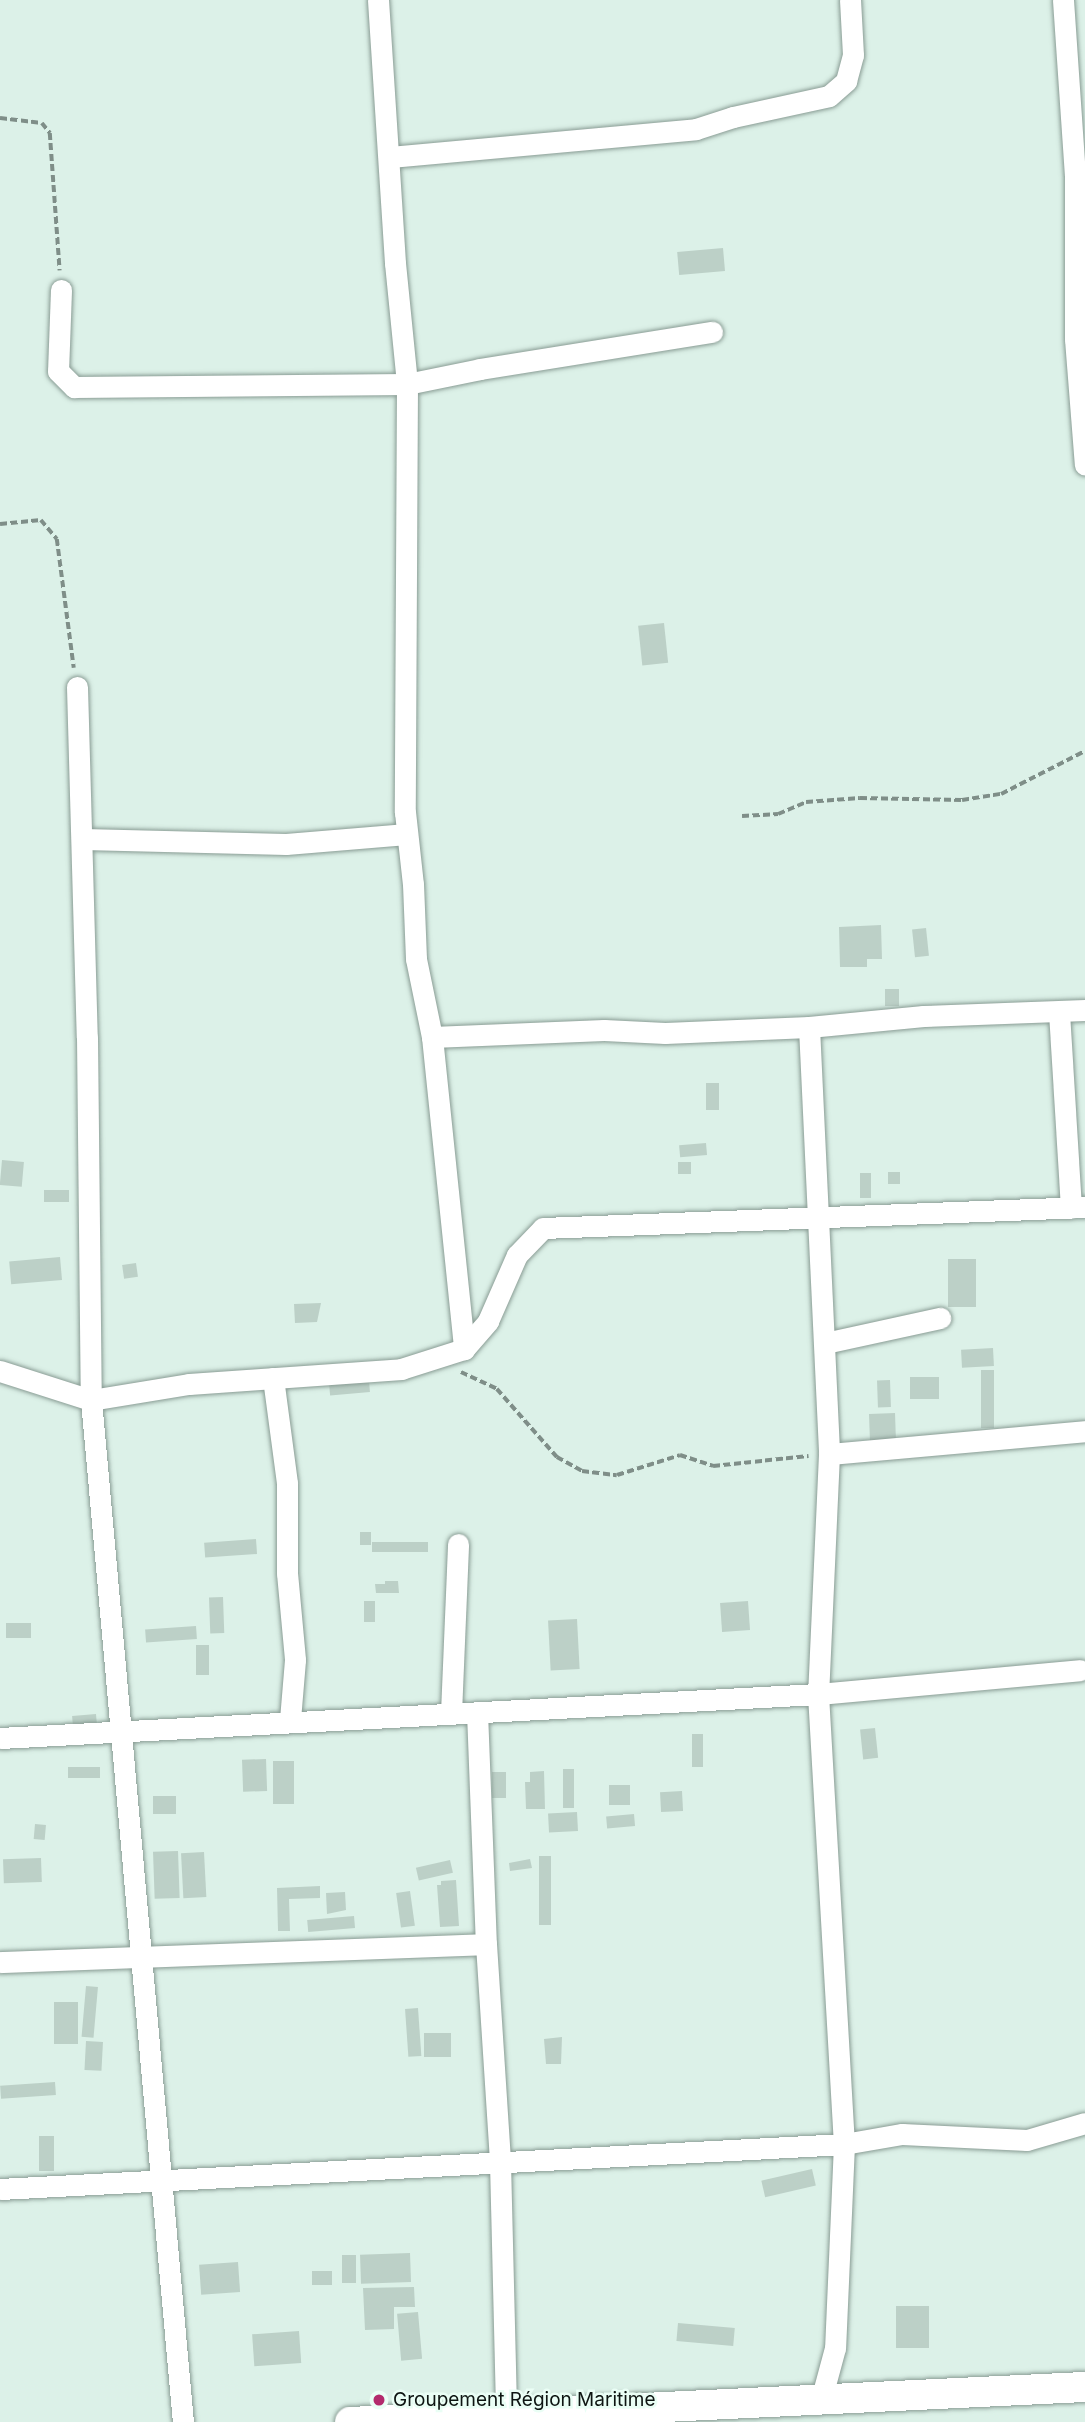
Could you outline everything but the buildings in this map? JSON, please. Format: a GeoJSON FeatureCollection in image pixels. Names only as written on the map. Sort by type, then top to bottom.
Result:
{"type":"FeatureCollection","features":[{"type":"Feature","properties":{"kind":"main road"},"geometry":{"type":"LineString","coordinates":[[350,2422],[1085,2387]]}},
{"type":"Feature","properties":{"kind":"street"},"geometry":{"type":"LineString","coordinates":[[378,0],[395,263],[407,384],[407,834],[416,959],[432,1037],[464,1349]]}},
{"type":"Feature","properties":{"kind":"street"},"geometry":{"type":"LineString","coordinates":[[390,157],[696,129],[733,117],[830,96],[846,81],[853,55],[850,0]]}},
{"type":"Feature","properties":{"kind":"street"},"geometry":{"type":"LineString","coordinates":[[1063,0],[1075,175],[1075,339],[1085,465]]}},
{"type":"Feature","properties":{"kind":"street"},"geometry":{"type":"LineString","coordinates":[[61,290],[58,371],[74,387],[407,384],[480,369],[712,331]]}},
{"type":"Feature","properties":{"kind":"street"},"geometry":{"type":"LineString","coordinates":[[77,687],[83,839],[91,1400],[183,2422]]}},
{"type":"Feature","properties":{"kind":"street"},"geometry":{"type":"LineString","coordinates":[[83,839],[286,844],[407,834]]}},
{"type":"Feature","properties":{"kind":"street"},"geometry":{"type":"LineString","coordinates":[[432,1037],[604,1030],[665,1033],[809,1027],[923,1016],[1085,1010]]}},
{"type":"Feature","properties":{"kind":"street"},"geometry":{"type":"LineString","coordinates":[[0,1371],[91,1400],[189,1384],[401,1369],[464,1349],[488,1321],[517,1255],[543,1228],[1078,1208],[1059,1012]]}},
{"type":"Feature","properties":{"kind":"street"},"geometry":{"type":"LineString","coordinates":[[809,1027],[829,1454],[818,1694],[844,2144],[835,2348],[821,2400]]}},
{"type":"Feature","properties":{"kind":"street"},"geometry":{"type":"LineString","coordinates":[[825,1343],[940,1318]]}},
{"type":"Feature","properties":{"kind":"street"},"geometry":{"type":"LineString","coordinates":[[273,1378],[286,1483],[287,1573],[295,1660],[290,1720]]}},
{"type":"Feature","properties":{"kind":"street"},"geometry":{"type":"LineString","coordinates":[[829,1454],[1085,1431]]}},
{"type":"Feature","properties":{"kind":"street"},"geometry":{"type":"LineString","coordinates":[[451,1713],[458,1544]]}},
{"type":"Feature","properties":{"kind":"street"},"geometry":{"type":"LineString","coordinates":[[0,1738],[290,1720],[818,1694],[1080,1670]]}},
{"type":"Feature","properties":{"kind":"street"},"geometry":{"type":"LineString","coordinates":[[477,1712],[486,1944],[500,2162],[506,2415]]}},
{"type":"Feature","properties":{"kind":"street"},"geometry":{"type":"LineString","coordinates":[[0,1962],[486,1944]]}},
{"type":"Feature","properties":{"kind":"street"},"geometry":{"type":"LineString","coordinates":[[0,2189],[844,2144],[902,2134],[1027,2140],[1085,2123]]}},
{"type":"Feature","properties":{"kind":"path"},"geometry":{"type":"LineString","coordinates":[[0,118],[42,123],[50,133],[61,290]]}},
{"type":"Feature","properties":{"kind":"path"},"geometry":{"type":"LineString","coordinates":[[0,524],[41,520],[57,539],[77,687]]}},
{"type":"Feature","properties":{"kind":"path"},"geometry":{"type":"LineString","coordinates":[[742,816],[778,814],[807,802],[847,799],[961,800],[1001,794],[1085,751]]}},
{"type":"Feature","properties":{"kind":"path"},"geometry":{"type":"LineString","coordinates":[[434,1359],[498,1389],[557,1457],[582,1471],[617,1475],[680,1455],[713,1465],[829,1454]]}},
{"type":"Feature","properties":{"kind":"place","name":"Groupement Région Maritime"},"geometry":{"type":"Point","coordinates":[379,2400]}}]}
